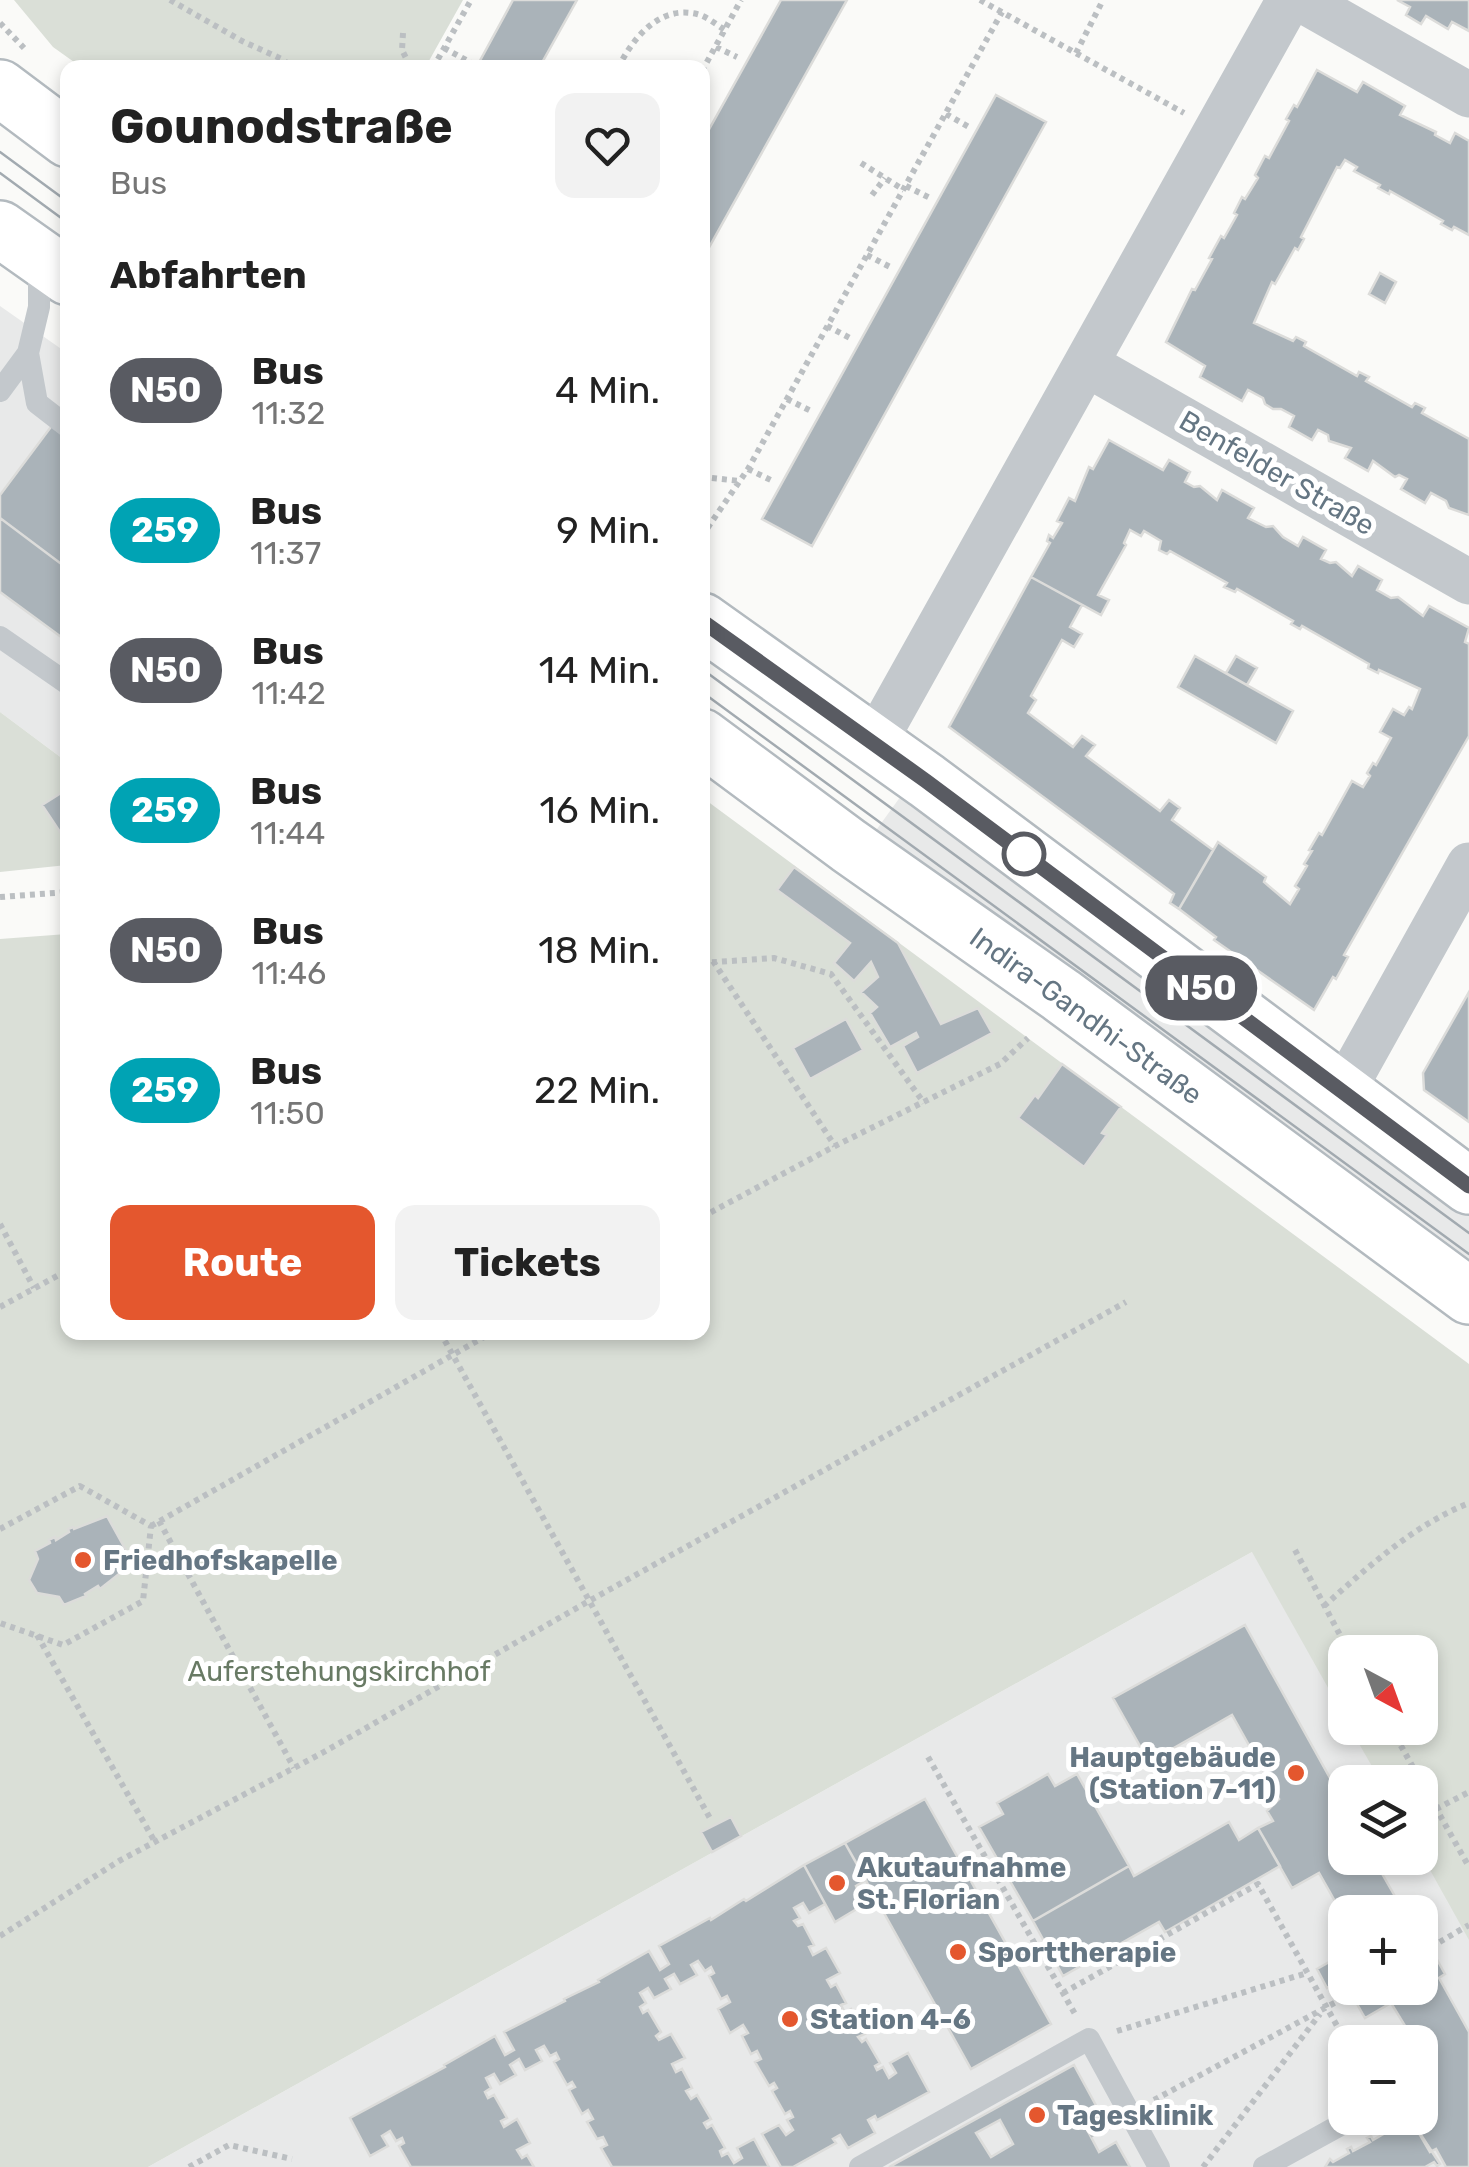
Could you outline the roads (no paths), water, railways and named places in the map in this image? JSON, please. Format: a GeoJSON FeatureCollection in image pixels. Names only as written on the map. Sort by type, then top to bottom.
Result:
{"type":"FeatureCollection","features":[{"type":"Feature","properties":{"kind":"main road"},"geometry":{"type":"LineString","coordinates":[[0,88],[60,132]]}},
{"type":"Feature","properties":{"kind":"main road"},"geometry":{"type":"LineString","coordinates":[[710,627],[874,743],[1469,1186]]}},
{"type":"Feature","properties":{"kind":"main road","name":"Indira-Gandhi-Straße"},"geometry":{"type":"LineString","coordinates":[[710,742],[1469,1296]]}},
{"type":"Feature","properties":{"kind":"street"},"geometry":{"type":"LineString","coordinates":[[874,743],[1290,0]]}},
{"type":"Feature","properties":{"kind":"street"},"geometry":{"type":"LineString","coordinates":[[1302,0],[1469,95]]}},
{"type":"Feature","properties":{"kind":"street","name":"Benfelder Straße"},"geometry":{"type":"LineString","coordinates":[[1086,364],[1469,582]]}},
{"type":"Feature","properties":{"kind":"street"},"geometry":{"type":"LineString","coordinates":[[1342,1093],[1469,865]]}},
{"type":"Feature","properties":{"kind":"lane"},"geometry":{"type":"LineString","coordinates":[[0,391],[28,353],[39,307],[36,255]]}},
{"type":"Feature","properties":{"kind":"lane"},"geometry":{"type":"LineString","coordinates":[[28,353],[37,403],[60,420]]}},
{"type":"Feature","properties":{"kind":"lane"},"geometry":{"type":"LineString","coordinates":[[0,636],[60,678]]}},
{"type":"Feature","properties":{"kind":"lane"},"geometry":{"type":"LineString","coordinates":[[860,2167],[1090,2039],[1159,2167]]}},
{"type":"Feature","properties":{"kind":"lane"},"geometry":{"type":"LineString","coordinates":[[1264,2167],[1328,2132]]}},
{"type":"Feature","properties":{"kind":"tram line"},"geometry":{"type":"LineString","coordinates":[[0,152],[60,196]]}},
{"type":"Feature","properties":{"kind":"tram line"},"geometry":{"type":"LineString","coordinates":[[0,173],[60,217]]}},
{"type":"Feature","properties":{"kind":"tram line"},"geometry":{"type":"LineString","coordinates":[[710,675],[1469,1233]]}},
{"type":"Feature","properties":{"kind":"tram line"},"geometry":{"type":"LineString","coordinates":[[710,698],[1469,1254]]}},
{"type":"Feature","properties":{"kind":"place","name":"Friedhofskapelle"},"geometry":{"type":"Point","coordinates":[83,1560]}},
{"type":"Feature","properties":{"kind":"place","name":"Hauptgebäude (Station 7-11)"},"geometry":{"type":"Point","coordinates":[1296,1773]}},
{"type":"Feature","properties":{"kind":"place","name":"Akutaufnahme St. Florian"},"geometry":{"type":"Point","coordinates":[837,1883]}},
{"type":"Feature","properties":{"kind":"place","name":"Sporttherapie"},"geometry":{"type":"Point","coordinates":[958,1952]}},
{"type":"Feature","properties":{"kind":"place","name":"Station 4-6"},"geometry":{"type":"Point","coordinates":[790,2019]}},
{"type":"Feature","properties":{"kind":"place","name":"Tagesklinik"},"geometry":{"type":"Point","coordinates":[1037,2115]}},
{"type":"Feature","properties":{"kind":"park label","name":"Auferstehungskirchhof"},"geometry":{"type":"Point","coordinates":[339,1671]}}]}
